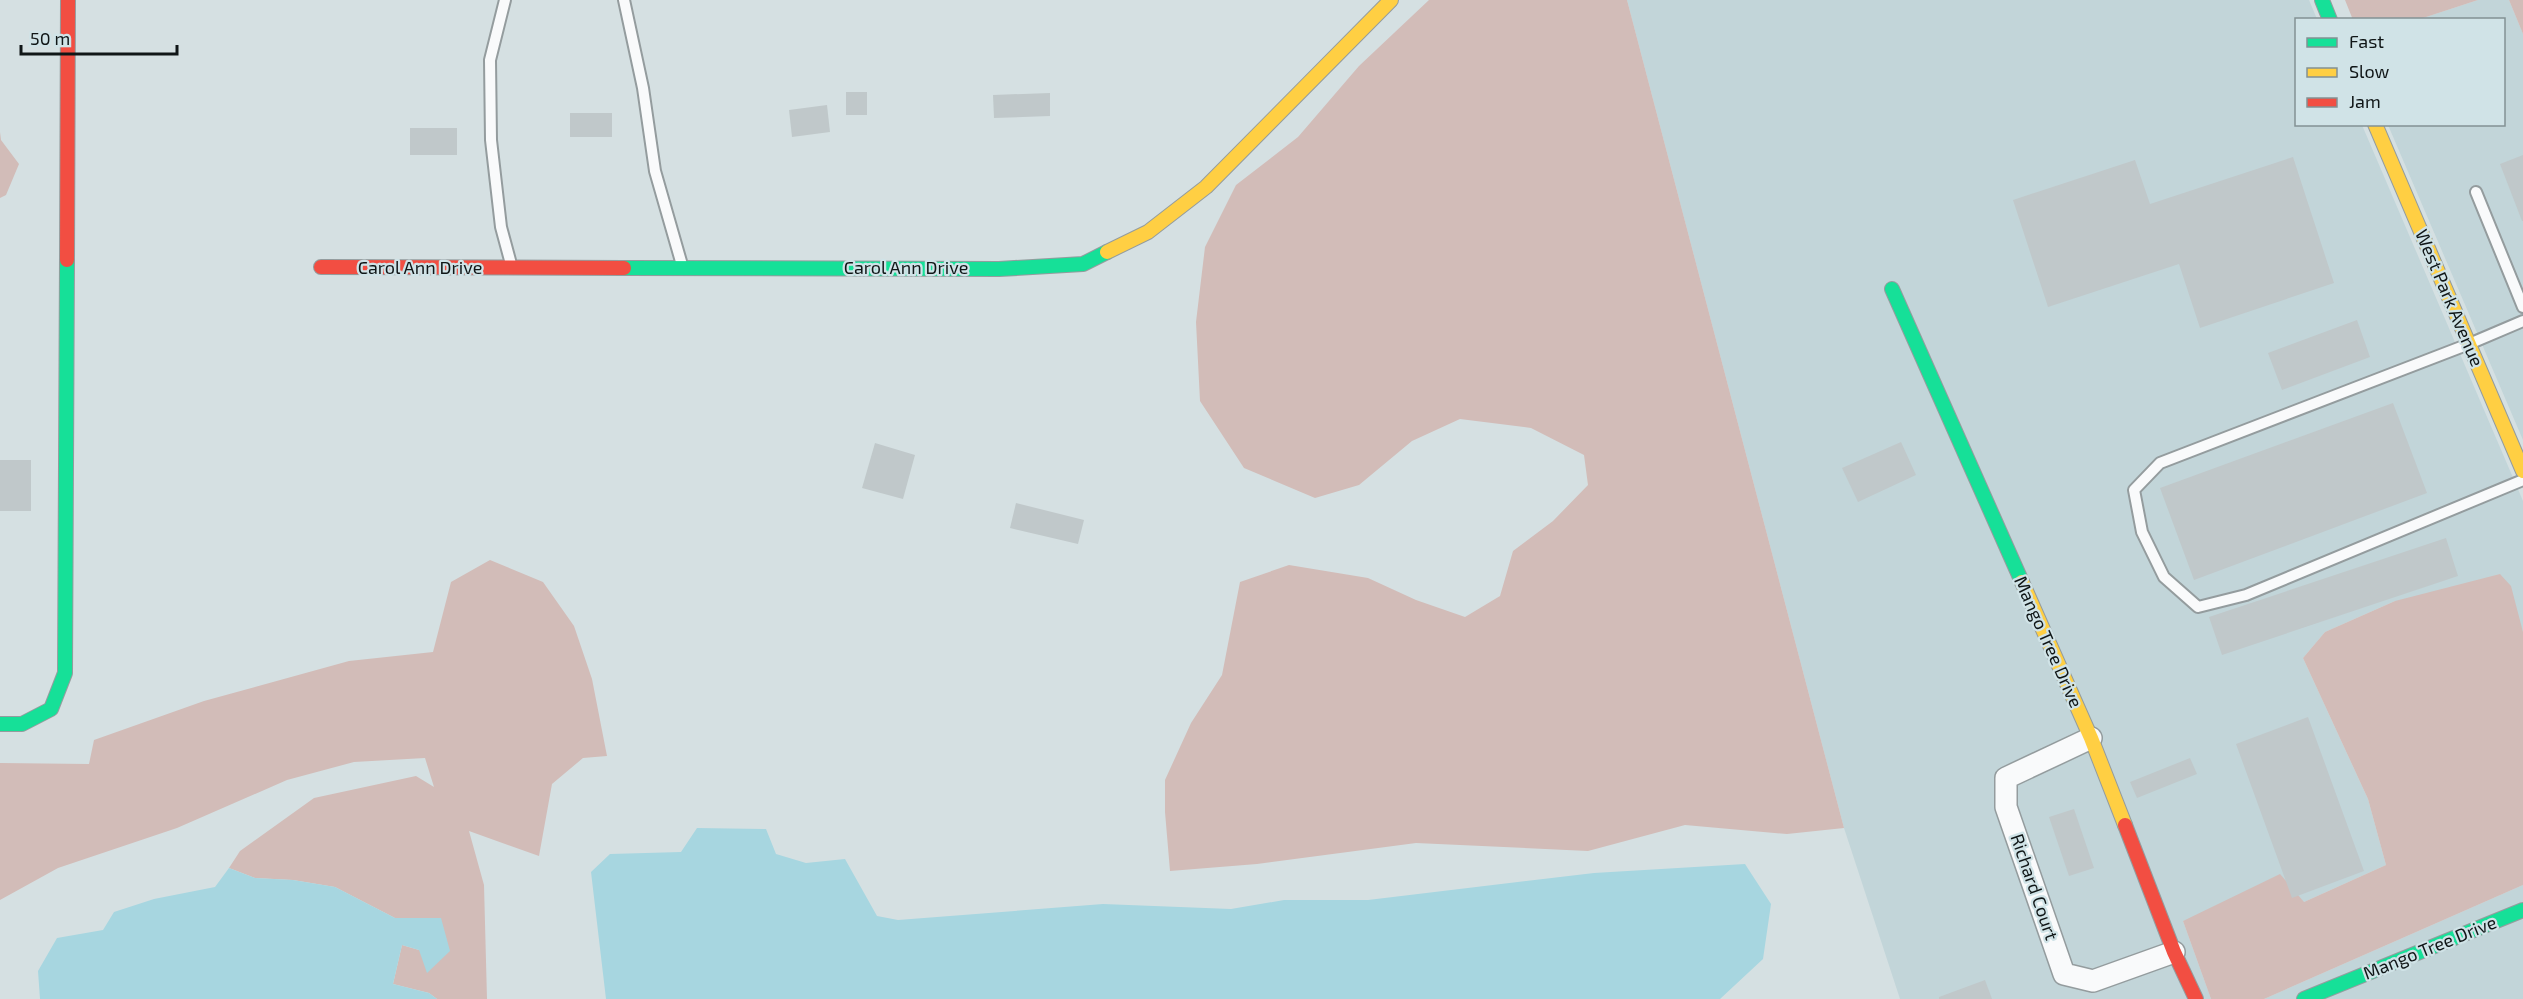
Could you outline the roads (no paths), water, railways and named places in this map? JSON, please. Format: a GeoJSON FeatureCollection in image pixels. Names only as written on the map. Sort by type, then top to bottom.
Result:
{"type":"FeatureCollection","features":[{"type":"Feature","properties":{"kind":"street"},"geometry":{"type":"LineString","coordinates":[[0,724],[22,723],[51,709],[65,673],[68,0]]}},
{"type":"Feature","properties":{"kind":"street","name":"Carol Ann Drive"},"geometry":{"type":"LineString","coordinates":[[321,267],[999,269],[1083,264],[1148,232],[1206,187],[1391,0]]}},
{"type":"Feature","properties":{"kind":"street"},"geometry":{"type":"LineString","coordinates":[[2322,0],[2329,18]]}},
{"type":"Feature","properties":{"kind":"street","name":"West Park Avenue"},"geometry":{"type":"LineString","coordinates":[[2376,126],[2523,471]]}},
{"type":"Feature","properties":{"kind":"street","name":"Mango Tree Drive"},"geometry":{"type":"LineString","coordinates":[[1892,289],[2091,738],[2174,952],[2196,999]]}},
{"type":"Feature","properties":{"kind":"street","name":"Richard Court"},"geometry":{"type":"LineString","coordinates":[[2091,738],[2006,778],[2006,807],[2064,974],[2093,981],[2174,952]]}},
{"type":"Feature","properties":{"kind":"street","name":"Mango Tree Drive"},"geometry":{"type":"LineString","coordinates":[[2304,999],[2523,910]]}},
{"type":"Feature","properties":{"kind":"lane"},"geometry":{"type":"LineString","coordinates":[[505,0],[490,60],[491,140],[501,227],[512,268]]}},
{"type":"Feature","properties":{"kind":"lane"},"geometry":{"type":"LineString","coordinates":[[624,0],[643,88],[655,171],[683,268]]}},
{"type":"Feature","properties":{"kind":"lane"},"geometry":{"type":"LineString","coordinates":[[2476,192],[2523,307]]}},
{"type":"Feature","properties":{"kind":"lane"},"geometry":{"type":"LineString","coordinates":[[2523,321],[2160,463],[2134,490],[2142,532],[2164,577],[2198,607],[2247,595],[2523,480]]}},
{"type":"Feature","properties":{"kind":"water"},"geometry":{"type":"Polygon","coordinates":[[[697,828],[766,829],[776,854],[806,863],[845,859],[877,916],[898,920],[1103,904],[1231,909],[1284,900],[1368,900],[1594,873],[1745,864],[1771,904],[1763,959],[1720,999],[606,999],[591,872],[610,854],[681,852],[697,828]]]}},
{"type":"Feature","properties":{"kind":"water"},"geometry":{"type":"Polygon","coordinates":[[[229,868],[255,878],[293,880],[335,887],[395,918],[441,918],[450,951],[427,973],[419,950],[402,945],[393,984],[429,993],[437,999],[40,999],[38,971],[57,938],[103,930],[114,912],[154,899],[215,887],[229,868]]]}}]}
